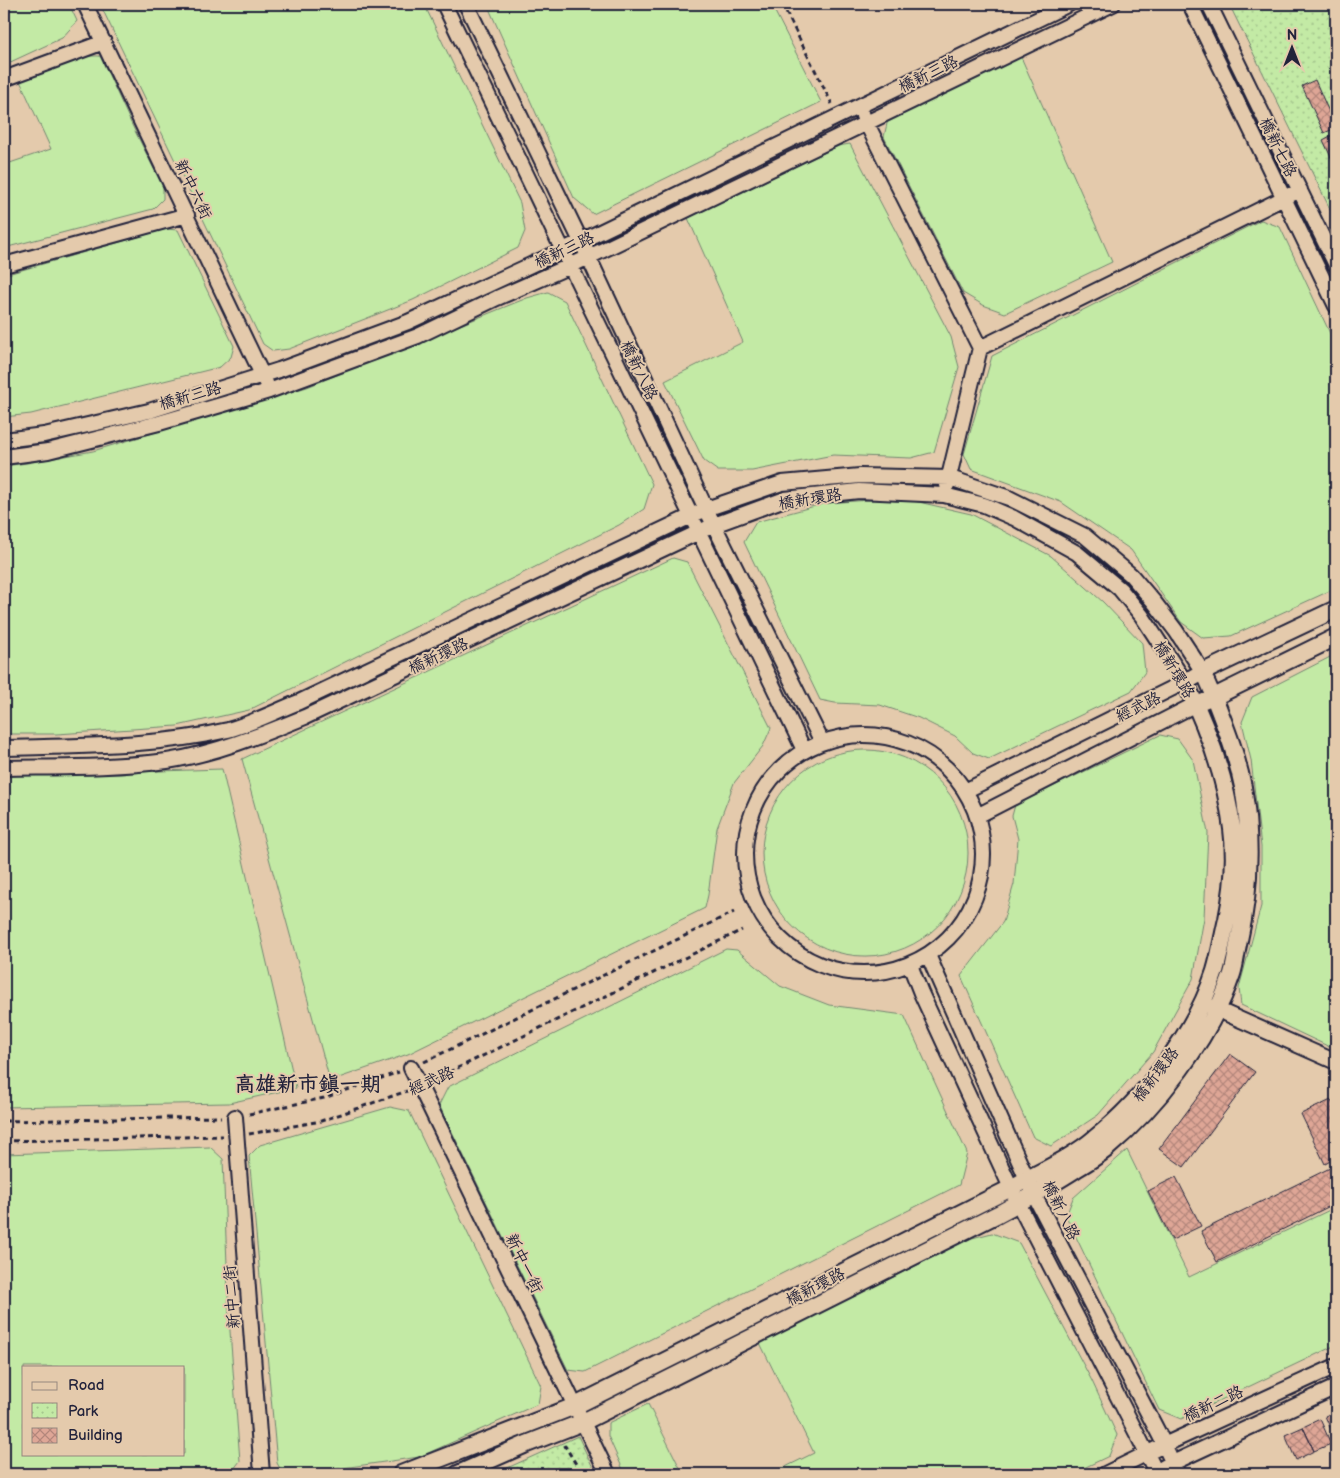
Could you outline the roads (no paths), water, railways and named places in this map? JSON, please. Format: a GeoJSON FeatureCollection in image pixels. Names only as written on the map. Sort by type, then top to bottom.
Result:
{"type":"FeatureCollection","features":[{"type":"Feature","properties":{"kind":"street","name":"新中六街"},"geometry":{"type":"LineString","coordinates":[[86,4],[264,375],[269,391]]}},
{"type":"Feature","properties":{"kind":"street","name":"橋新八路"},"geometry":{"type":"LineString","coordinates":[[444,4],[804,750]]}},
{"type":"Feature","properties":{"kind":"street","name":"橋新八路"},"geometry":{"type":"LineString","coordinates":[[466,4],[706,509],[822,742]]}},
{"type":"Feature","properties":{"kind":"street","name":"橋新三路"},"geometry":{"type":"LineString","coordinates":[[4,440],[44,435],[149,411],[264,375],[408,322],[562,250],[1069,4]]}},
{"type":"Feature","properties":{"kind":"street","name":"橋新三路"},"geometry":{"type":"LineString","coordinates":[[4,457],[48,451],[159,423],[269,391],[418,336],[497,298],[588,258],[1113,4]]}},
{"type":"Feature","properties":{"kind":"street","name":"橋新七路"},"geometry":{"type":"LineString","coordinates":[[1190,4],[1336,306]]}},
{"type":"Feature","properties":{"kind":"street","name":"橋新七路"},"geometry":{"type":"LineString","coordinates":[[1209,4],[1336,265]]}},
{"type":"Feature","properties":{"kind":"street"},"geometry":{"type":"LineString","coordinates":[[4,78],[104,42]]}},
{"type":"Feature","properties":{"kind":"street"},"geometry":{"type":"LineString","coordinates":[[858,106],[980,348],[950,478],[944,495]]}},
{"type":"Feature","properties":{"kind":"street"},"geometry":{"type":"LineString","coordinates":[[980,348],[1300,190]]}},
{"type":"Feature","properties":{"kind":"street"},"geometry":{"type":"LineString","coordinates":[[4,265],[187,215]]}},
{"type":"Feature","properties":{"kind":"street","name":"橋新環路"},"geometry":{"type":"LineString","coordinates":[[4,748],[112,746],[162,742],[229,729],[299,702],[706,509],[782,483],[860,476],[950,478],[1009,498],[1085,536],[1131,575],[1176,631],[1203,672],[1233,745],[1243,786],[1248,827],[1246,902],[1232,973],[1217,1010],[1167,1088],[1132,1126],[1103,1152],[1034,1195],[582,1422],[458,1474]]}},
{"type":"Feature","properties":{"kind":"street","name":"橋新環路"},"geometry":{"type":"LineString","coordinates":[[4,768],[116,765],[169,761],[237,744],[305,717],[714,524],[785,499],[859,491],[944,495],[984,505],[1014,518],[1077,553],[1120,589],[1142,616],[1185,682],[1215,751],[1225,790],[1232,830],[1234,866],[1230,905],[1215,971],[1202,1002],[1178,1046],[1151,1082],[1122,1114],[1094,1140],[1011,1188],[575,1406],[401,1474]]}},
{"type":"Feature","properties":{"kind":"street","name":"經武路"},"geometry":{"type":"LineString","coordinates":[[967,790],[1203,672],[1336,609]]}},
{"type":"Feature","properties":{"kind":"street","name":"經武路"},"geometry":{"type":"LineString","coordinates":[[979,815],[1196,704],[1336,637]]}},
{"type":"Feature","properties":{"kind":"street"},"geometry":{"type":"LineString","coordinates":[[862,734],[903,740],[940,760],[967,790],[979,815],[985,854],[979,893],[960,928],[928,955],[910,965],[882,973],[848,973],[815,963],[786,945],[763,919],[754,902],[745,869],[746,834],[756,801],[776,772],[804,750],[822,742],[862,734]]}},
{"type":"Feature","properties":{"kind":"street","name":"橋新八路"},"geometry":{"type":"LineString","coordinates":[[928,955],[1034,1195],[1175,1469]]}},
{"type":"Feature","properties":{"kind":"street"},"geometry":{"type":"LineString","coordinates":[[910,965],[1018,1203],[1147,1454],[1154,1473],[1175,1469],[1336,1387]]}},
{"type":"Feature","properties":{"kind":"street"},"geometry":{"type":"LineString","coordinates":[[1202,1002],[1336,1062]]}},
{"type":"Feature","properties":{"kind":"street","name":"新中一街"},"geometry":{"type":"LineString","coordinates":[[411,1068],[608,1474]]}},
{"type":"Feature","properties":{"kind":"street","name":"新中二街"},"geometry":{"type":"LineString","coordinates":[[235,1117],[262,1474]]}},
{"type":"Feature","properties":{"kind":"street","name":"橋新二路"},"geometry":{"type":"LineString","coordinates":[[1105,1474],[1336,1366]]}},
{"type":"Feature","properties":{"kind":"district","name":"高雄新市鎮一期"},"geometry":{"type":"Point","coordinates":[308,1084]}}]}
